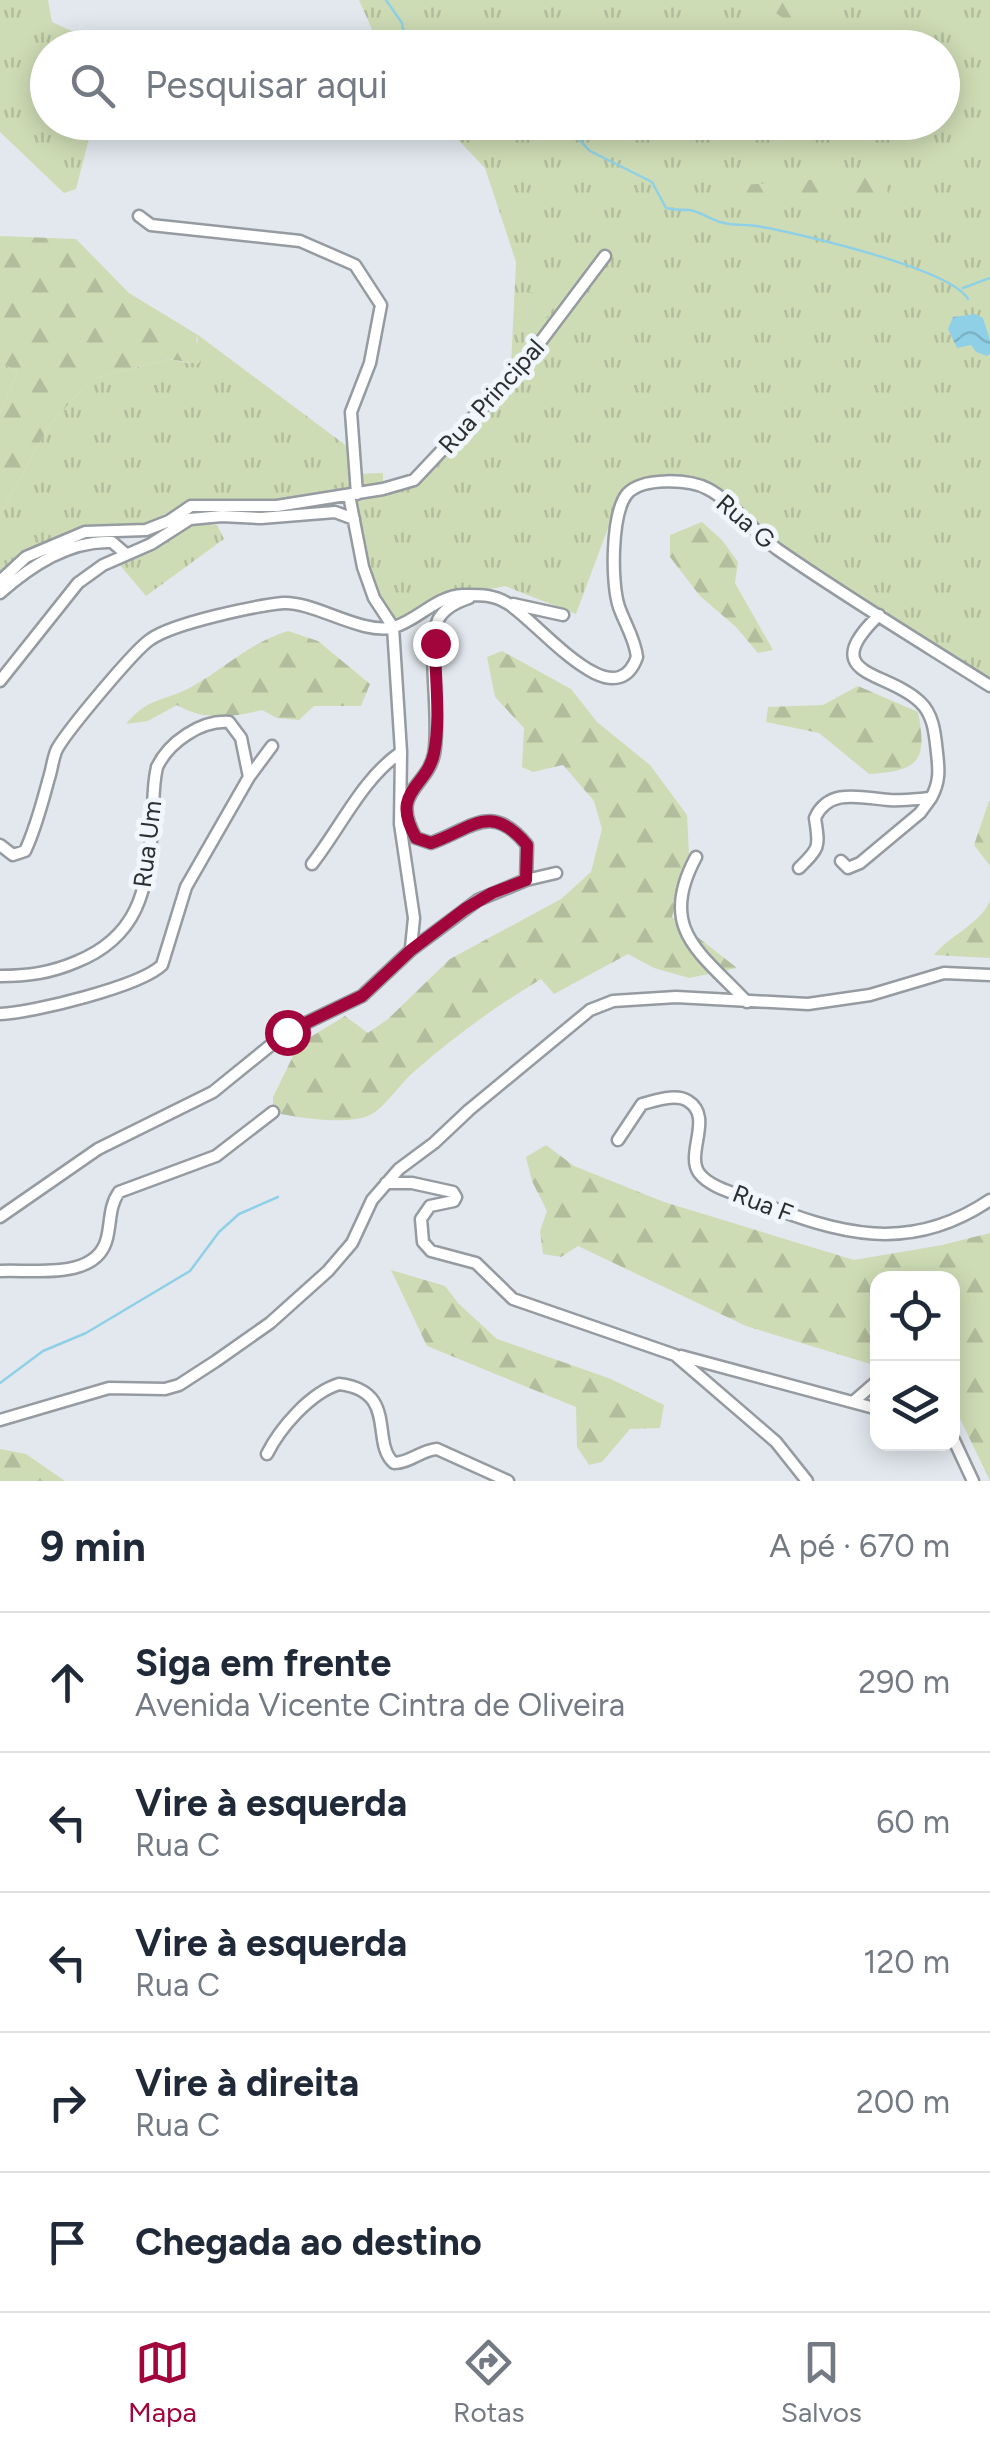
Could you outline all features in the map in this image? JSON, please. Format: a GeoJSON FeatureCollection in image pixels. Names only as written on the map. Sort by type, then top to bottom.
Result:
{"type":"FeatureCollection","features":[{"type":"Feature","properties":{"kind":"street"},"geometry":{"type":"LineString","coordinates":[[140,216],[151,225],[300,241],[355,266],[381,305],[370,363],[351,412],[354,519],[374,598],[393,628],[401,752],[400,824],[414,918],[411,950]]}},
{"type":"Feature","properties":{"kind":"street","name":"Rua Principal"},"geometry":{"type":"LineString","coordinates":[[0,582],[26,558],[85,532],[146,530],[170,521],[192,506],[277,506],[414,480],[526,361],[605,256]]}},
{"type":"Feature","properties":{"kind":"street","name":"Rua G"},"geometry":{"type":"LineString","coordinates":[[490,595],[508,603],[594,675],[615,679],[626,675],[637,657],[615,588],[620,510],[626,495],[637,487],[651,483],[690,484],[705,487],[755,533],[990,686]]}},
{"type":"Feature","properties":{"kind":"street"},"geometry":{"type":"LineString","coordinates":[[0,680],[78,582],[190,520],[335,512],[354,519]]}},
{"type":"Feature","properties":{"kind":"street"},"geometry":{"type":"LineString","coordinates":[[0,593],[34,567],[74,546],[112,542],[126,554]]}},
{"type":"Feature","properties":{"kind":"street"},"geometry":{"type":"LineString","coordinates":[[0,845],[13,855],[24,850],[56,750],[150,639],[200,622],[286,603],[306,606],[344,621],[393,628],[456,596],[490,595]]}},
{"type":"Feature","properties":{"kind":"street"},"geometry":{"type":"LineString","coordinates":[[490,595],[466,598],[450,606],[436,624],[434,754],[408,793],[407,808],[410,828],[422,842],[442,839],[483,820],[511,828],[527,845],[526,880]]}},
{"type":"Feature","properties":{"kind":"street"},"geometry":{"type":"LineString","coordinates":[[508,603],[563,615]]}},
{"type":"Feature","properties":{"kind":"street"},"geometry":{"type":"LineString","coordinates":[[841,861],[848,868],[860,863],[920,814],[939,777],[930,717],[920,701],[865,670],[852,651],[854,641],[879,615]]}},
{"type":"Feature","properties":{"kind":"street","name":"Rua Um"},"geometry":{"type":"LineString","coordinates":[[0,976],[30,976],[55,970],[99,953],[124,930],[140,903],[157,767],[162,756],[183,737],[219,722],[229,722],[241,738],[248,777]]}},
{"type":"Feature","properties":{"kind":"street","name":"Rua Um"},"geometry":{"type":"LineString","coordinates":[[0,1014],[42,1008],[137,980],[157,970],[186,887],[248,777],[272,746]]}},
{"type":"Feature","properties":{"kind":"street"},"geometry":{"type":"LineString","coordinates":[[312,864],[368,782],[383,764],[401,752]]}},
{"type":"Feature","properties":{"kind":"street"},"geometry":{"type":"LineString","coordinates":[[799,868],[818,848],[815,818],[830,800],[853,796],[931,798]]}},
{"type":"Feature","properties":{"kind":"street"},"geometry":{"type":"LineString","coordinates":[[696,857],[682,882],[680,918],[687,936],[748,1002]]}},
{"type":"Feature","properties":{"kind":"street"},"geometry":{"type":"LineString","coordinates":[[0,1217],[92,1152],[213,1092],[287,1032],[362,996],[411,950],[478,900],[526,880],[556,873]]}},
{"type":"Feature","properties":{"kind":"street"},"geometry":{"type":"LineString","coordinates":[[0,1420],[98,1390],[164,1389],[188,1380],[270,1323],[328,1271],[352,1244],[362,1217],[386,1183],[590,1010],[634,998],[808,1004],[870,995],[944,973],[990,975]]}},
{"type":"Feature","properties":{"kind":"street","name":"Rua F"},"geometry":{"type":"LineString","coordinates":[[618,1140],[642,1104],[685,1099],[698,1116],[695,1164],[705,1180],[788,1214],[854,1232],[921,1232],[948,1224],[990,1200]]}},
{"type":"Feature","properties":{"kind":"street"},"geometry":{"type":"LineString","coordinates":[[0,1271],[70,1269],[86,1264],[106,1244],[119,1192],[216,1156],[273,1112]]}},
{"type":"Feature","properties":{"kind":"street"},"geometry":{"type":"LineString","coordinates":[[386,1183],[412,1183],[456,1195],[454,1201],[430,1206],[421,1219],[423,1242],[432,1251],[476,1263],[513,1299],[675,1355],[870,1407]]}},
{"type":"Feature","properties":{"kind":"street"},"geometry":{"type":"LineString","coordinates":[[675,1355],[776,1442],[808,1481]]}},
{"type":"Feature","properties":{"kind":"street"},"geometry":{"type":"LineString","coordinates":[[267,1454],[284,1424],[324,1391],[339,1384],[361,1392],[376,1406],[386,1454],[394,1463],[437,1448],[508,1481]]}},
{"type":"Feature","properties":{"kind":"street"},"geometry":{"type":"LineString","coordinates":[[853,1402],[870,1387]]}},
{"type":"Feature","properties":{"kind":"street"},"geometry":{"type":"LineString","coordinates":[[959,1451],[973,1481]]}},
{"type":"Feature","properties":{"kind":"green space"},"geometry":{"type":"Polygon","coordinates":[[[0,0],[48,0],[52,22],[70,30],[30,30],[30,140],[89,140],[76,189],[64,193],[0,132],[0,0]]]}},
{"type":"Feature","properties":{"kind":"green space"},"geometry":{"type":"Polygon","coordinates":[[[359,0],[990,0],[990,683],[755,533],[705,487],[635,482],[617,504],[576,614],[505,586],[456,596],[393,627],[374,598],[349,496],[277,506],[208,504],[146,530],[85,532],[26,557],[0,581],[0,515],[49,426],[91,379],[169,359],[188,363],[198,335],[352,450],[355,474],[383,473],[383,488],[414,480],[502,387],[511,365],[516,262],[485,168],[458,140],[960,140],[960,30],[372,30],[359,0]]]}},
{"type":"Feature","properties":{"kind":"green space"},"geometry":{"type":"Polygon","coordinates":[[[758,0],[808,0],[817,13],[817,24],[800,30],[758,0]]]}},
{"type":"Feature","properties":{"kind":"green space"},"geometry":{"type":"Polygon","coordinates":[[[887,177],[888,208],[866,210],[835,197],[771,198],[728,193],[729,186],[887,177]]]}},
{"type":"Feature","properties":{"kind":"green space"},"geometry":{"type":"Polygon","coordinates":[[[0,236],[76,239],[129,293],[198,335],[196,341],[203,358],[198,364],[169,359],[91,379],[49,426],[0,515],[0,415],[17,373],[0,360],[0,236]]]}},
{"type":"Feature","properties":{"kind":"green space"},"geometry":{"type":"Polygon","coordinates":[[[529,292],[551,295],[558,301],[547,317],[531,323],[526,320],[524,305],[529,292]]]}},
{"type":"Feature","properties":{"kind":"green space"},"geometry":{"type":"Polygon","coordinates":[[[0,360],[17,373],[0,415],[0,360]]]}},
{"type":"Feature","properties":{"kind":"green space"},"geometry":{"type":"Polygon","coordinates":[[[702,522],[738,562],[735,583],[773,650],[758,653],[736,627],[700,596],[670,557],[670,535],[702,522]]]}},
{"type":"Feature","properties":{"kind":"green space"},"geometry":{"type":"Polygon","coordinates":[[[200,524],[217,525],[224,539],[146,596],[119,564],[166,533],[200,524]]]}},
{"type":"Feature","properties":{"kind":"green space"},"geometry":{"type":"Polygon","coordinates":[[[288,631],[318,641],[370,684],[361,706],[314,706],[299,720],[277,718],[262,710],[208,715],[177,705],[148,721],[126,724],[151,703],[193,686],[250,648],[288,631]]]}},
{"type":"Feature","properties":{"kind":"green space"},"geometry":{"type":"Polygon","coordinates":[[[502,651],[571,689],[597,722],[650,765],[687,815],[689,854],[672,917],[737,968],[689,978],[654,968],[628,954],[554,994],[541,979],[446,1045],[372,1114],[338,1120],[273,1112],[273,1097],[299,1044],[345,1016],[368,1033],[388,1019],[450,959],[561,899],[591,872],[602,829],[594,801],[563,765],[533,772],[522,767],[524,728],[495,697],[487,657],[502,651]]]}},
{"type":"Feature","properties":{"kind":"green space"},"geometry":{"type":"Polygon","coordinates":[[[858,686],[918,712],[920,753],[909,766],[869,774],[819,733],[766,722],[768,707],[823,705],[858,686]]]}},
{"type":"Feature","properties":{"kind":"green space"},"geometry":{"type":"Polygon","coordinates":[[[990,801],[990,866],[974,845],[990,801]]]}},
{"type":"Feature","properties":{"kind":"green space"},"geometry":{"type":"Polygon","coordinates":[[[990,901],[990,958],[934,955],[979,917],[990,901]]]}},
{"type":"Feature","properties":{"kind":"green space"},"geometry":{"type":"Polygon","coordinates":[[[546,1145],[574,1166],[664,1202],[854,1260],[990,1233],[990,1481],[960,1419],[960,1271],[870,1271],[870,1364],[746,1326],[578,1246],[561,1257],[543,1254],[540,1231],[547,1211],[532,1181],[526,1157],[546,1145]]]}},
{"type":"Feature","properties":{"kind":"green space"},"geometry":{"type":"Polygon","coordinates":[[[391,1270],[445,1286],[497,1339],[611,1379],[664,1405],[660,1428],[630,1429],[602,1462],[589,1465],[577,1447],[576,1407],[427,1346],[391,1270]]]}},
{"type":"Feature","properties":{"kind":"green space"},"geometry":{"type":"Polygon","coordinates":[[[0,1449],[26,1454],[65,1481],[0,1481],[0,1449]]]}},
{"type":"Feature","properties":{"kind":"water"},"geometry":{"type":"Polygon","coordinates":[[[975,314],[983,318],[990,340],[987,356],[971,345],[957,348],[948,329],[953,317],[975,314]]]}},
{"type":"Feature","properties":{"kind":"waterway"},"geometry":{"type":"LineString","coordinates":[[386,0],[403,30]]}},
{"type":"Feature","properties":{"kind":"waterway"},"geometry":{"type":"LineString","coordinates":[[580,140],[590,151],[652,182],[666,208],[873,254],[934,276],[968,299]]}},
{"type":"Feature","properties":{"kind":"waterway"},"geometry":{"type":"LineString","coordinates":[[963,288],[990,278]]}},
{"type":"Feature","properties":{"kind":"waterway"},"geometry":{"type":"LineString","coordinates":[[0,1383],[43,1351],[86,1333],[190,1271],[219,1232],[239,1214],[278,1197]]}},
{"type":"Feature","properties":{"kind":"route"},"geometry":{"type":"LineString","coordinates":[[287,1032],[362,996],[451,918],[478,900],[526,880],[527,845],[511,828],[498,822],[471,823],[431,843],[416,838],[410,828],[408,793],[431,764],[434,754],[435,643]]}}]}
